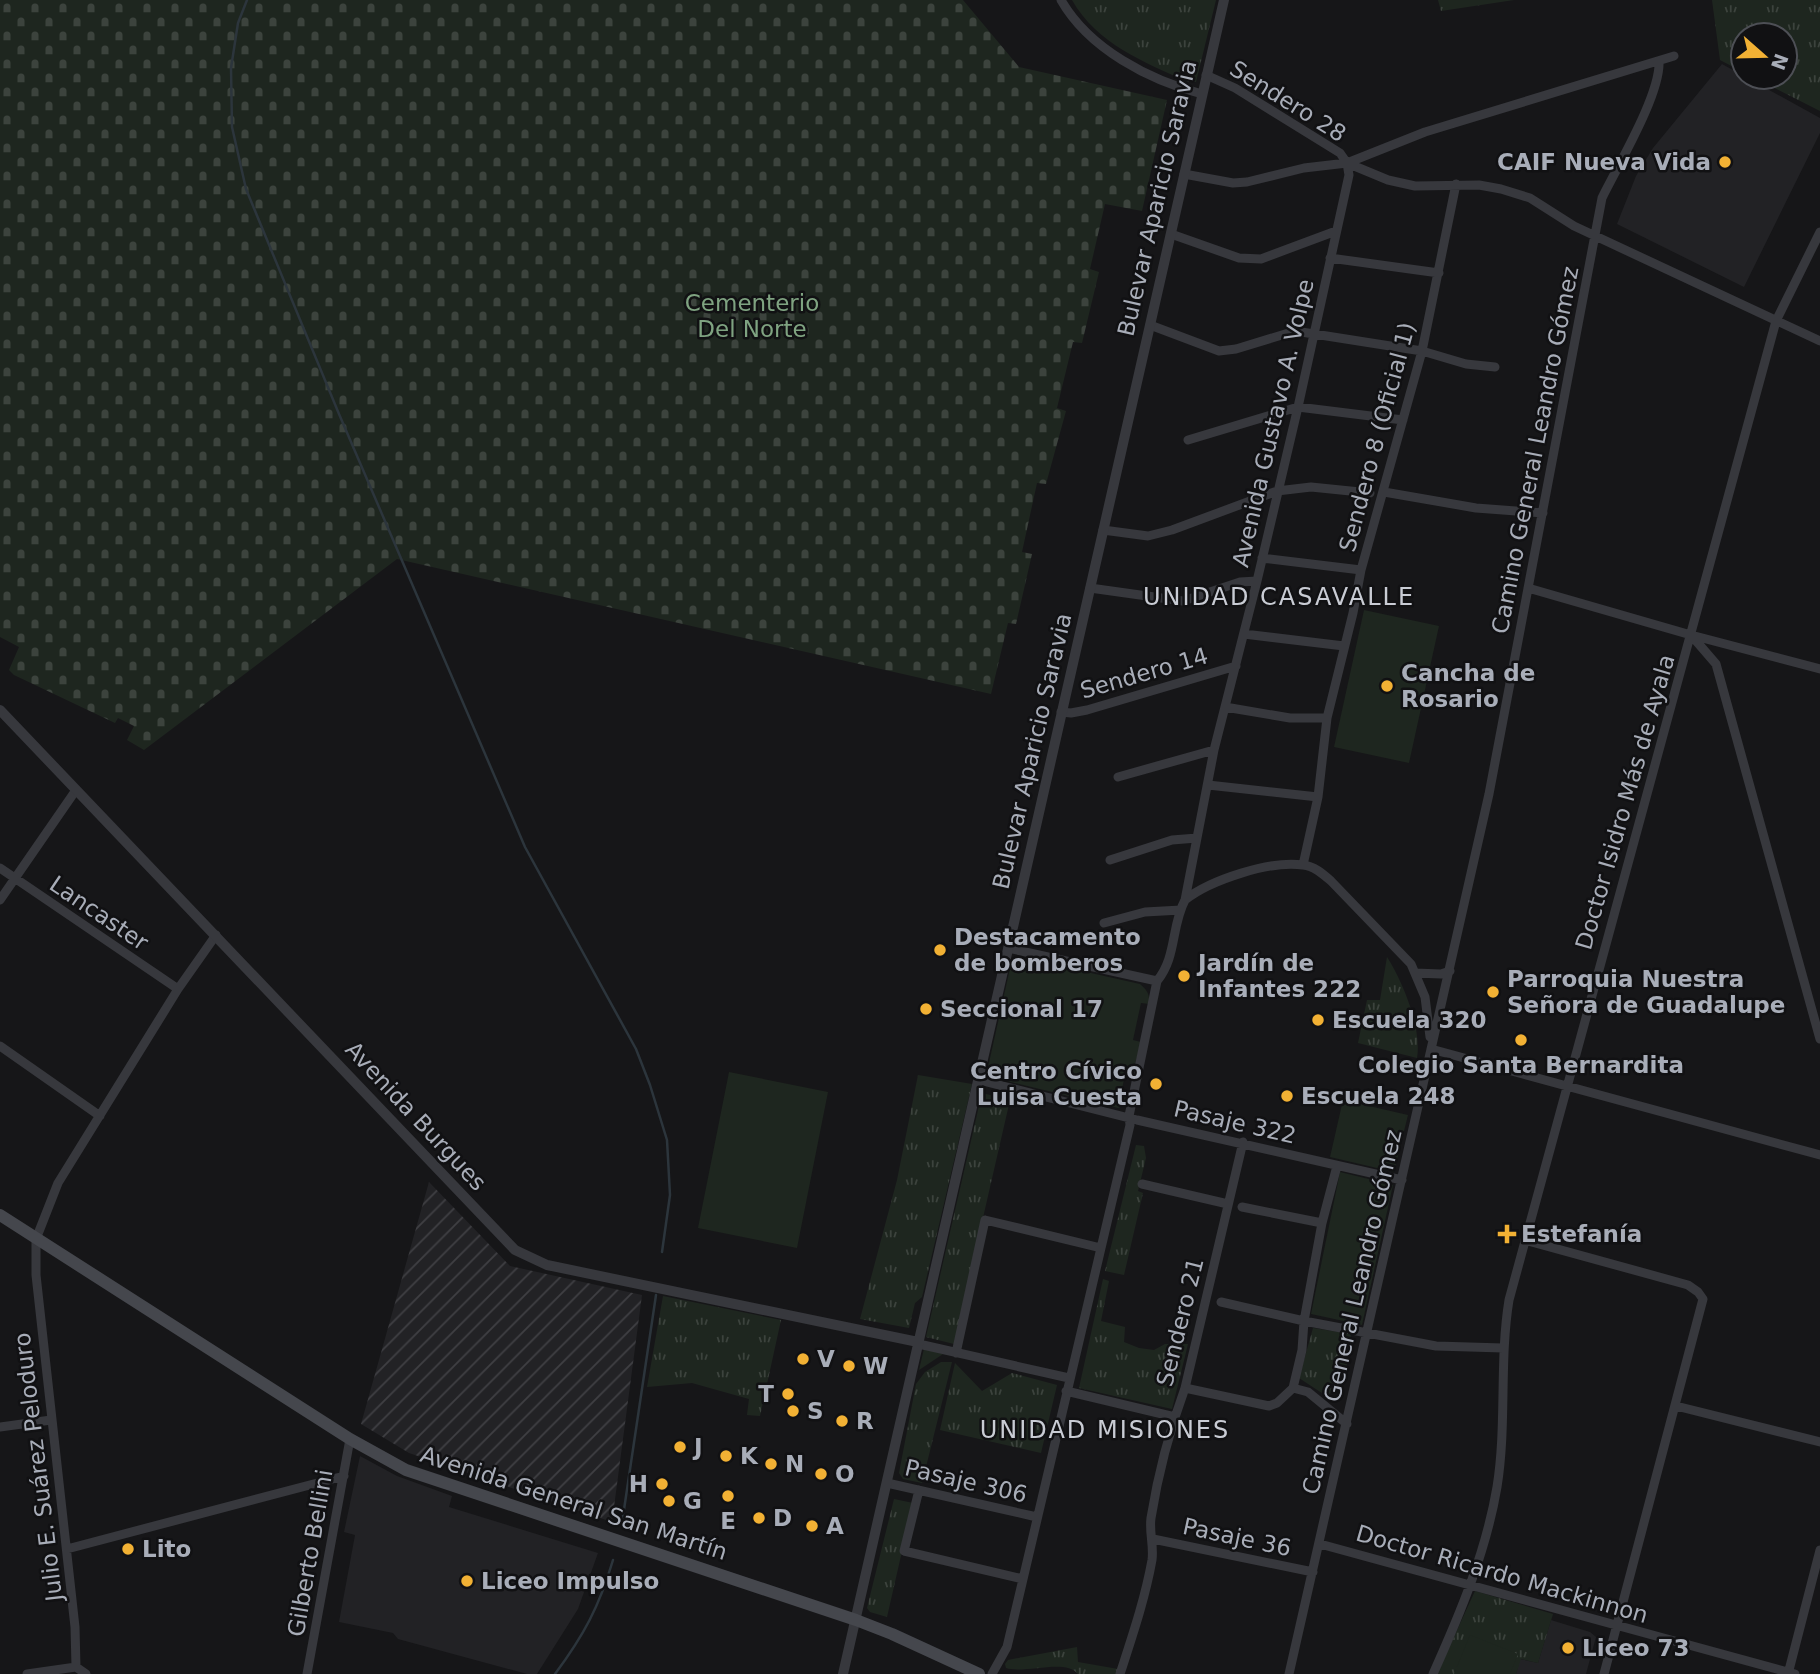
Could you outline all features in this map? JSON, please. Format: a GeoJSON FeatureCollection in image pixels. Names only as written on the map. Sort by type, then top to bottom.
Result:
{"type":"FeatureCollection","features":[{"type":"Feature","properties":{"kind":"main road","name":"Avenida General San Martín"},"geometry":{"type":"LineString","coordinates":[[0,1215],[350,1439],[406,1470],[856,1620],[979,1674]]}},
{"type":"Feature","properties":{"kind":"street"},"geometry":{"type":"LineString","coordinates":[[1061,0],[1093,38],[1113,53],[1178,88],[1202,94]]}},
{"type":"Feature","properties":{"kind":"street","name":"Bulevar Aparicio Saravia"},"geometry":{"type":"LineString","coordinates":[[843,1674],[1224,0]]}},
{"type":"Feature","properties":{"kind":"street"},"geometry":{"type":"LineString","coordinates":[[1184,174],[1233,183],[1304,168],[1347,163],[1425,132],[1674,56]]}},
{"type":"Feature","properties":{"kind":"street","name":"Camino General Leandro Gómez"},"geometry":{"type":"LineString","coordinates":[[1289,1674],[1489,794],[1602,198],[1621,165],[1643,114],[1659,72],[1659,61]]}},
{"type":"Feature","properties":{"kind":"street","name":"Sendero 28"},"geometry":{"type":"LineString","coordinates":[[1206,75],[1235,88],[1340,153],[1347,163]]}},
{"type":"Feature","properties":{"kind":"street"},"geometry":{"type":"LineString","coordinates":[[1347,163],[1388,180],[1415,186],[1456,184],[1501,189],[1530,198],[1574,226],[1820,341]]}},
{"type":"Feature","properties":{"kind":"street","name":"Avenida Gustavo A. Volpe"},"geometry":{"type":"LineString","coordinates":[[992,1674],[1007,1647],[1130,1125],[1129,1116],[1157,981],[1170,962],[1185,900],[1214,750],[1298,407],[1349,175],[1347,163]]}},
{"type":"Feature","properties":{"kind":"street","name":"Sendero 8 (Oficial 1)"},"geometry":{"type":"LineString","coordinates":[[1303,865],[1318,797],[1328,718],[1361,570],[1422,351],[1456,184]]}},
{"type":"Feature","properties":{"kind":"street"},"geometry":{"type":"LineString","coordinates":[[1171,234],[1239,258],[1261,259],[1336,231]]}},
{"type":"Feature","properties":{"kind":"street","name":"Doctor Isidro Más de Ayala"},"geometry":{"type":"LineString","coordinates":[[1433,1674],[1471,1585],[1497,1484],[1503,1348],[1509,1300],[1565,1087],[1776,321],[1820,232]]}},
{"type":"Feature","properties":{"kind":"street"},"geometry":{"type":"LineString","coordinates":[[1330,258],[1439,273]]}},
{"type":"Feature","properties":{"kind":"street"},"geometry":{"type":"LineString","coordinates":[[1150,325],[1219,351],[1236,349],[1295,331],[1422,351],[1466,363],[1495,367]]}},
{"type":"Feature","properties":{"kind":"street"},"geometry":{"type":"LineString","coordinates":[[1188,440],[1298,407],[1403,420]]}},
{"type":"Feature","properties":{"kind":"street"},"geometry":{"type":"LineString","coordinates":[[1104,530],[1148,536],[1172,530],[1277,491],[1311,487],[1370,494]]}},
{"type":"Feature","properties":{"kind":"street"},"geometry":{"type":"LineString","coordinates":[[1384,492],[1476,508],[1543,513]]}},
{"type":"Feature","properties":{"kind":"street"},"geometry":{"type":"LineString","coordinates":[[1262,558],[1361,570]]}},
{"type":"Feature","properties":{"kind":"street"},"geometry":{"type":"LineString","coordinates":[[1090,588],[1183,601],[1240,582],[1257,581]]}},
{"type":"Feature","properties":{"kind":"street"},"geometry":{"type":"LineString","coordinates":[[1528,588],[1820,669]]}},
{"type":"Feature","properties":{"kind":"street"},"geometry":{"type":"LineString","coordinates":[[1244,634],[1344,646]]}},
{"type":"Feature","properties":{"kind":"street"},"geometry":{"type":"LineString","coordinates":[[1691,635],[1716,664],[1815,1006],[1820,1039]]}},
{"type":"Feature","properties":{"kind":"street","name":"Sendero 14"},"geometry":{"type":"LineString","coordinates":[[1061,712],[1071,713],[1100,707],[1236,666]]}},
{"type":"Feature","properties":{"kind":"street"},"geometry":{"type":"LineString","coordinates":[[1225,707],[1290,718],[1328,718]]}},
{"type":"Feature","properties":{"kind":"street","name":"Avenida Burgues"},"geometry":{"type":"LineString","coordinates":[[0,710],[506,1242],[524,1256],[547,1265],[918,1342]]}},
{"type":"Feature","properties":{"kind":"street"},"geometry":{"type":"LineString","coordinates":[[1118,777],[1214,750]]}},
{"type":"Feature","properties":{"kind":"street"},"geometry":{"type":"LineString","coordinates":[[1208,785],[1318,797]]}},
{"type":"Feature","properties":{"kind":"street"},"geometry":{"type":"LineString","coordinates":[[0,900],[76,790]]}},
{"type":"Feature","properties":{"kind":"street"},"geometry":{"type":"LineString","coordinates":[[1110,860],[1172,840],[1197,838]]}},
{"type":"Feature","properties":{"kind":"street"},"geometry":{"type":"LineString","coordinates":[[1185,900],[1203,887],[1283,865],[1303,865],[1318,870],[1397,947],[1415,973],[1425,997],[1431,1049],[1820,1155]]}},
{"type":"Feature","properties":{"kind":"street","name":"Lancaster"},"geometry":{"type":"LineString","coordinates":[[0,868],[177,989]]}},
{"type":"Feature","properties":{"kind":"street"},"geometry":{"type":"LineString","coordinates":[[1104,923],[1144,912],[1181,910]]}},
{"type":"Feature","properties":{"kind":"street","name":"Julio E. Suárez Peloduro"},"geometry":{"type":"LineString","coordinates":[[76,1667],[75,1627],[36,1275],[36,1239],[58,1183],[177,989],[216,935]]}},
{"type":"Feature","properties":{"kind":"street"},"geometry":{"type":"LineString","coordinates":[[1008,948],[1157,981]]}},
{"type":"Feature","properties":{"kind":"street"},"geometry":{"type":"LineString","coordinates":[[1415,973],[1441,974],[1450,971]]}},
{"type":"Feature","properties":{"kind":"street"},"geometry":{"type":"LineString","coordinates":[[0,1046],[100,1116]]}},
{"type":"Feature","properties":{"kind":"street","name":"Pasaje 322"},"geometry":{"type":"LineString","coordinates":[[979,1080],[1137,1120],[1402,1180]]}},
{"type":"Feature","properties":{"kind":"street","name":"Sendero 21"},"geometry":{"type":"LineString","coordinates":[[1120,1674],[1152,1562],[1151,1520],[1243,1142]]}},
{"type":"Feature","properties":{"kind":"street"},"geometry":{"type":"LineString","coordinates":[[1185,1388],[1269,1406],[1293,1388],[1302,1350],[1304,1321],[1322,1223],[1337,1166]]}},
{"type":"Feature","properties":{"kind":"street"},"geometry":{"type":"LineString","coordinates":[[1142,1184],[1228,1204]]}},
{"type":"Feature","properties":{"kind":"street"},"geometry":{"type":"LineString","coordinates":[[1242,1207],[1322,1223]]}},
{"type":"Feature","properties":{"kind":"street"},"geometry":{"type":"LineString","coordinates":[[956,1353],[985,1220],[1101,1248]]}},
{"type":"Feature","properties":{"kind":"street"},"geometry":{"type":"LineString","coordinates":[[1525,1240],[1688,1285],[1701,1294],[1703,1304],[1604,1674]]}},
{"type":"Feature","properties":{"kind":"street"},"geometry":{"type":"LineString","coordinates":[[1221,1302],[1436,1346],[1503,1348]]}},
{"type":"Feature","properties":{"kind":"street"},"geometry":{"type":"LineString","coordinates":[[918,1342],[1069,1378]]}},
{"type":"Feature","properties":{"kind":"street"},"geometry":{"type":"LineString","coordinates":[[1293,1388],[1308,1392],[1347,1424]]}},
{"type":"Feature","properties":{"kind":"street"},"geometry":{"type":"LineString","coordinates":[[1066,1391],[1175,1417]]}},
{"type":"Feature","properties":{"kind":"street"},"geometry":{"type":"LineString","coordinates":[[1676,1406],[1820,1442]]}},
{"type":"Feature","properties":{"kind":"street"},"geometry":{"type":"LineString","coordinates":[[0,1426],[51,1420]]}},
{"type":"Feature","properties":{"kind":"street","name":"Gilberto Bellini"},"geometry":{"type":"LineString","coordinates":[[307,1674],[350,1439]]}},
{"type":"Feature","properties":{"kind":"street"},"geometry":{"type":"LineString","coordinates":[[67,1549],[344,1476]]}},
{"type":"Feature","properties":{"kind":"street","name":"Pasaje 306"},"geometry":{"type":"LineString","coordinates":[[887,1483],[1037,1517]]}},
{"type":"Feature","properties":{"kind":"street"},"geometry":{"type":"LineString","coordinates":[[919,1490],[904,1551],[1023,1579]]}},
{"type":"Feature","properties":{"kind":"street","name":"Pasaje 36"},"geometry":{"type":"LineString","coordinates":[[1153,1539],[1313,1572]]}},
{"type":"Feature","properties":{"kind":"street","name":"Doctor Ricardo Mackinnon"},"geometry":{"type":"LineString","coordinates":[[1320,1544],[1790,1673]]}},
{"type":"Feature","properties":{"kind":"street"},"geometry":{"type":"LineString","coordinates":[[1790,1673],[1820,1550]]}},
{"type":"Feature","properties":{"kind":"street"},"geometry":{"type":"LineString","coordinates":[[27,1674],[76,1667],[86,1674]]}},
{"type":"Feature","properties":{"kind":"shaded area","name":"CAIF Nueva Vida"},"geometry":{"type":"Polygon","coordinates":[[[1722,64],[1729,68],[1729,91],[1771,91],[1820,118],[1820,133],[1744,287],[1617,224],[1636,176],[1653,148],[1722,64]]]}},
{"type":"Feature","properties":{"kind":"shaded area"},"geometry":{"type":"Polygon","coordinates":[[[429,1182],[510,1266],[642,1295],[612,1522],[409,1453],[361,1424],[429,1182]]]}},
{"type":"Feature","properties":{"kind":"shaded area","name":"Liceo Impulso"},"geometry":{"type":"Polygon","coordinates":[[[360,1456],[397,1476],[452,1496],[449,1507],[598,1553],[578,1609],[537,1674],[527,1674],[398,1639],[393,1633],[339,1622],[355,1535],[344,1532],[360,1456]]]}},
{"type":"Feature","properties":{"kind":"shaded area","name":"Liceo 73"},"geometry":{"type":"Polygon","coordinates":[[[1551,1620],[1590,1632],[1596,1637],[1586,1674],[1516,1674],[1520,1659],[1538,1663],[1551,1620]]]}},
{"type":"Feature","properties":{"kind":"green space","name":"Cementerio Del Norte"},"geometry":{"type":"Polygon","coordinates":[[[0,0],[963,0],[1019,67],[1167,100],[1142,211],[1105,204],[1090,269],[1099,272],[1082,343],[1073,342],[1057,408],[1066,411],[1046,484],[1037,483],[1022,552],[1032,554],[1016,624],[1008,623],[991,694],[397,559],[144,750],[127,740],[134,726],[118,718],[115,723],[14,675],[9,670],[19,647],[0,637],[0,0]]]}},
{"type":"Feature","properties":{"kind":"green space"},"geometry":{"type":"Polygon","coordinates":[[[1072,0],[1216,0],[1196,82],[1188,82],[1123,50],[1094,29],[1072,0]]]}},
{"type":"Feature","properties":{"kind":"green space"},"geometry":{"type":"Polygon","coordinates":[[[1438,0],[1514,0],[1441,11],[1438,0]]]}},
{"type":"Feature","properties":{"kind":"green space"},"geometry":{"type":"Polygon","coordinates":[[[1712,0],[1820,0],[1820,111],[1781,91],[1799,91],[1799,21],[1729,21],[1729,65],[1720,60],[1712,0]]]}},
{"type":"Feature","properties":{"kind":"green space","name":"Cancha de Rosario"},"geometry":{"type":"Polygon","coordinates":[[[1364,610],[1439,626],[1409,763],[1334,747],[1364,610]]]}},
{"type":"Feature","properties":{"kind":"green space"},"geometry":{"type":"Polygon","coordinates":[[[1387,957],[1410,1006],[1417,1034],[1417,1058],[1358,1043],[1367,1000],[1380,1000],[1387,957]]]}},
{"type":"Feature","properties":{"kind":"green space"},"geometry":{"type":"Polygon","coordinates":[[[1024,958],[1140,984],[1146,990],[1149,1004],[1141,1003],[1133,1040],[1141,1042],[1133,1072],[1126,1071],[1121,1093],[1128,1095],[1124,1106],[1118,1108],[986,1076],[1011,964],[1024,958]]]}},
{"type":"Feature","properties":{"kind":"green space"},"geometry":{"type":"Polygon","coordinates":[[[729,1072],[828,1092],[797,1248],[698,1228],[729,1072]]]}},
{"type":"Feature","properties":{"kind":"green space"},"geometry":{"type":"Polygon","coordinates":[[[918,1075],[972,1084],[922,1297],[915,1303],[909,1328],[860,1319],[897,1180],[918,1075]]]}},
{"type":"Feature","properties":{"kind":"green space"},"geometry":{"type":"Polygon","coordinates":[[[982,1093],[1010,1100],[954,1344],[926,1337],[982,1093]]]}},
{"type":"Feature","properties":{"kind":"green space"},"geometry":{"type":"Polygon","coordinates":[[[1343,1100],[1408,1115],[1394,1172],[1330,1157],[1343,1100]]]}},
{"type":"Feature","properties":{"kind":"green space"},"geometry":{"type":"Polygon","coordinates":[[[1136,1145],[1144,1146],[1146,1158],[1138,1191],[1143,1193],[1124,1275],[1105,1271],[1136,1145]]]}},
{"type":"Feature","properties":{"kind":"green space"},"geometry":{"type":"Polygon","coordinates":[[[1340,1172],[1393,1185],[1362,1325],[1311,1314],[1340,1172]]]}},
{"type":"Feature","properties":{"kind":"green space"},"geometry":{"type":"Polygon","coordinates":[[[1103,1279],[1109,1281],[1101,1321],[1125,1327],[1124,1342],[1154,1350],[1165,1344],[1188,1344],[1172,1409],[1079,1388],[1103,1279]]]}},
{"type":"Feature","properties":{"kind":"green space"},"geometry":{"type":"Polygon","coordinates":[[[663,1296],[781,1320],[760,1416],[747,1415],[749,1399],[692,1383],[647,1387],[663,1296]]]}},
{"type":"Feature","properties":{"kind":"green space"},"geometry":{"type":"Polygon","coordinates":[[[1313,1328],[1351,1334],[1347,1365],[1328,1397],[1299,1378],[1313,1328]]]}},
{"type":"Feature","properties":{"kind":"green space"},"geometry":{"type":"Polygon","coordinates":[[[924,1349],[943,1354],[919,1370],[924,1349]]]}},
{"type":"Feature","properties":{"kind":"green space"},"geometry":{"type":"Polygon","coordinates":[[[941,1362],[952,1362],[922,1483],[903,1479],[899,1473],[916,1384],[925,1372],[941,1362]]]}},
{"type":"Feature","properties":{"kind":"green space"},"geometry":{"type":"Polygon","coordinates":[[[955,1363],[982,1391],[1012,1373],[1057,1385],[1041,1453],[940,1430],[955,1363]]]}},
{"type":"Feature","properties":{"kind":"green space"},"geometry":{"type":"Polygon","coordinates":[[[894,1499],[913,1503],[887,1617],[870,1612],[867,1608],[894,1499]]]}},
{"type":"Feature","properties":{"kind":"green space"},"geometry":{"type":"Polygon","coordinates":[[[1475,1591],[1553,1614],[1538,1663],[1521,1659],[1516,1674],[1437,1674],[1475,1591]]]}},
{"type":"Feature","properties":{"kind":"green space"},"geometry":{"type":"Polygon","coordinates":[[[1470,1635],[1518,1654],[1510,1674],[1454,1674],[1470,1635]]]}},
{"type":"Feature","properties":{"kind":"green space"},"geometry":{"type":"Polygon","coordinates":[[[1077,1647],[1078,1662],[1118,1669],[1117,1674],[1078,1674],[1064,1667],[1006,1668],[1008,1660],[1077,1647]]]}},
{"type":"Feature","properties":{"kind":"waterway"},"geometry":{"type":"LineString","coordinates":[[247,0],[238,23],[231,68],[232,127],[246,189],[339,414],[525,847],[636,1049],[667,1140],[670,1195],[662,1252]]}},
{"type":"Feature","properties":{"kind":"waterway"},"geometry":{"type":"LineString","coordinates":[[622,1523],[656,1295]]}},
{"type":"Feature","properties":{"kind":"waterway"},"geometry":{"type":"LineString","coordinates":[[555,1674],[590,1620],[613,1560]]}},
{"type":"Feature","properties":{"kind":"place","name":"CAIF Nueva Vida"},"geometry":{"type":"Point","coordinates":[1725,162]}},
{"type":"Feature","properties":{"kind":"place","name":"Cancha de Rosario"},"geometry":{"type":"Point","coordinates":[1387,686]}},
{"type":"Feature","properties":{"kind":"place","name":"Destacamento de bomberos"},"geometry":{"type":"Point","coordinates":[940,950]}},
{"type":"Feature","properties":{"kind":"place","name":"Jardín de Infantes 222"},"geometry":{"type":"Point","coordinates":[1184,976]}},
{"type":"Feature","properties":{"kind":"place","name":"Parroquia Nuestra Señora de Guadalupe"},"geometry":{"type":"Point","coordinates":[1493,992]}},
{"type":"Feature","properties":{"kind":"place","name":"Seccional 17"},"geometry":{"type":"Point","coordinates":[926,1009]}},
{"type":"Feature","properties":{"kind":"place","name":"Escuela 320"},"geometry":{"type":"Point","coordinates":[1318,1020]}},
{"type":"Feature","properties":{"kind":"place","name":"Colegio Santa Bernardita"},"geometry":{"type":"Point","coordinates":[1521,1040]}},
{"type":"Feature","properties":{"kind":"place","name":"Centro Cívico Luisa Cuesta"},"geometry":{"type":"Point","coordinates":[1156,1084]}},
{"type":"Feature","properties":{"kind":"place","name":"Escuela 248"},"geometry":{"type":"Point","coordinates":[1287,1096]}},
{"type":"Feature","properties":{"kind":"place","name":"Estefanía"},"geometry":{"type":"Point","coordinates":[1507,1234]}},
{"type":"Feature","properties":{"kind":"place","name":"V"},"geometry":{"type":"Point","coordinates":[803,1359]}},
{"type":"Feature","properties":{"kind":"place","name":"W"},"geometry":{"type":"Point","coordinates":[849,1366]}},
{"type":"Feature","properties":{"kind":"place","name":"T"},"geometry":{"type":"Point","coordinates":[788,1394]}},
{"type":"Feature","properties":{"kind":"place","name":"S"},"geometry":{"type":"Point","coordinates":[793,1411]}},
{"type":"Feature","properties":{"kind":"place","name":"R"},"geometry":{"type":"Point","coordinates":[842,1421]}},
{"type":"Feature","properties":{"kind":"place","name":"J"},"geometry":{"type":"Point","coordinates":[680,1447]}},
{"type":"Feature","properties":{"kind":"place","name":"K"},"geometry":{"type":"Point","coordinates":[726,1456]}},
{"type":"Feature","properties":{"kind":"place","name":"N"},"geometry":{"type":"Point","coordinates":[771,1464]}},
{"type":"Feature","properties":{"kind":"place","name":"O"},"geometry":{"type":"Point","coordinates":[821,1474]}},
{"type":"Feature","properties":{"kind":"place","name":"H"},"geometry":{"type":"Point","coordinates":[662,1484]}},
{"type":"Feature","properties":{"kind":"place","name":"E"},"geometry":{"type":"Point","coordinates":[728,1496]}},
{"type":"Feature","properties":{"kind":"place","name":"G"},"geometry":{"type":"Point","coordinates":[669,1501]}},
{"type":"Feature","properties":{"kind":"place","name":"D"},"geometry":{"type":"Point","coordinates":[759,1518]}},
{"type":"Feature","properties":{"kind":"place","name":"A"},"geometry":{"type":"Point","coordinates":[812,1526]}},
{"type":"Feature","properties":{"kind":"place","name":"Lito"},"geometry":{"type":"Point","coordinates":[128,1549]}},
{"type":"Feature","properties":{"kind":"place","name":"Liceo Impulso"},"geometry":{"type":"Point","coordinates":[467,1581]}},
{"type":"Feature","properties":{"kind":"place","name":"Liceo 73"},"geometry":{"type":"Point","coordinates":[1568,1648]}},
{"type":"Feature","properties":{"kind":"district","name":"UNIDAD CASAVALLE"},"geometry":{"type":"Point","coordinates":[1279,597]}},
{"type":"Feature","properties":{"kind":"district","name":"UNIDAD MISIONES"},"geometry":{"type":"Point","coordinates":[1105,1430]}}]}
